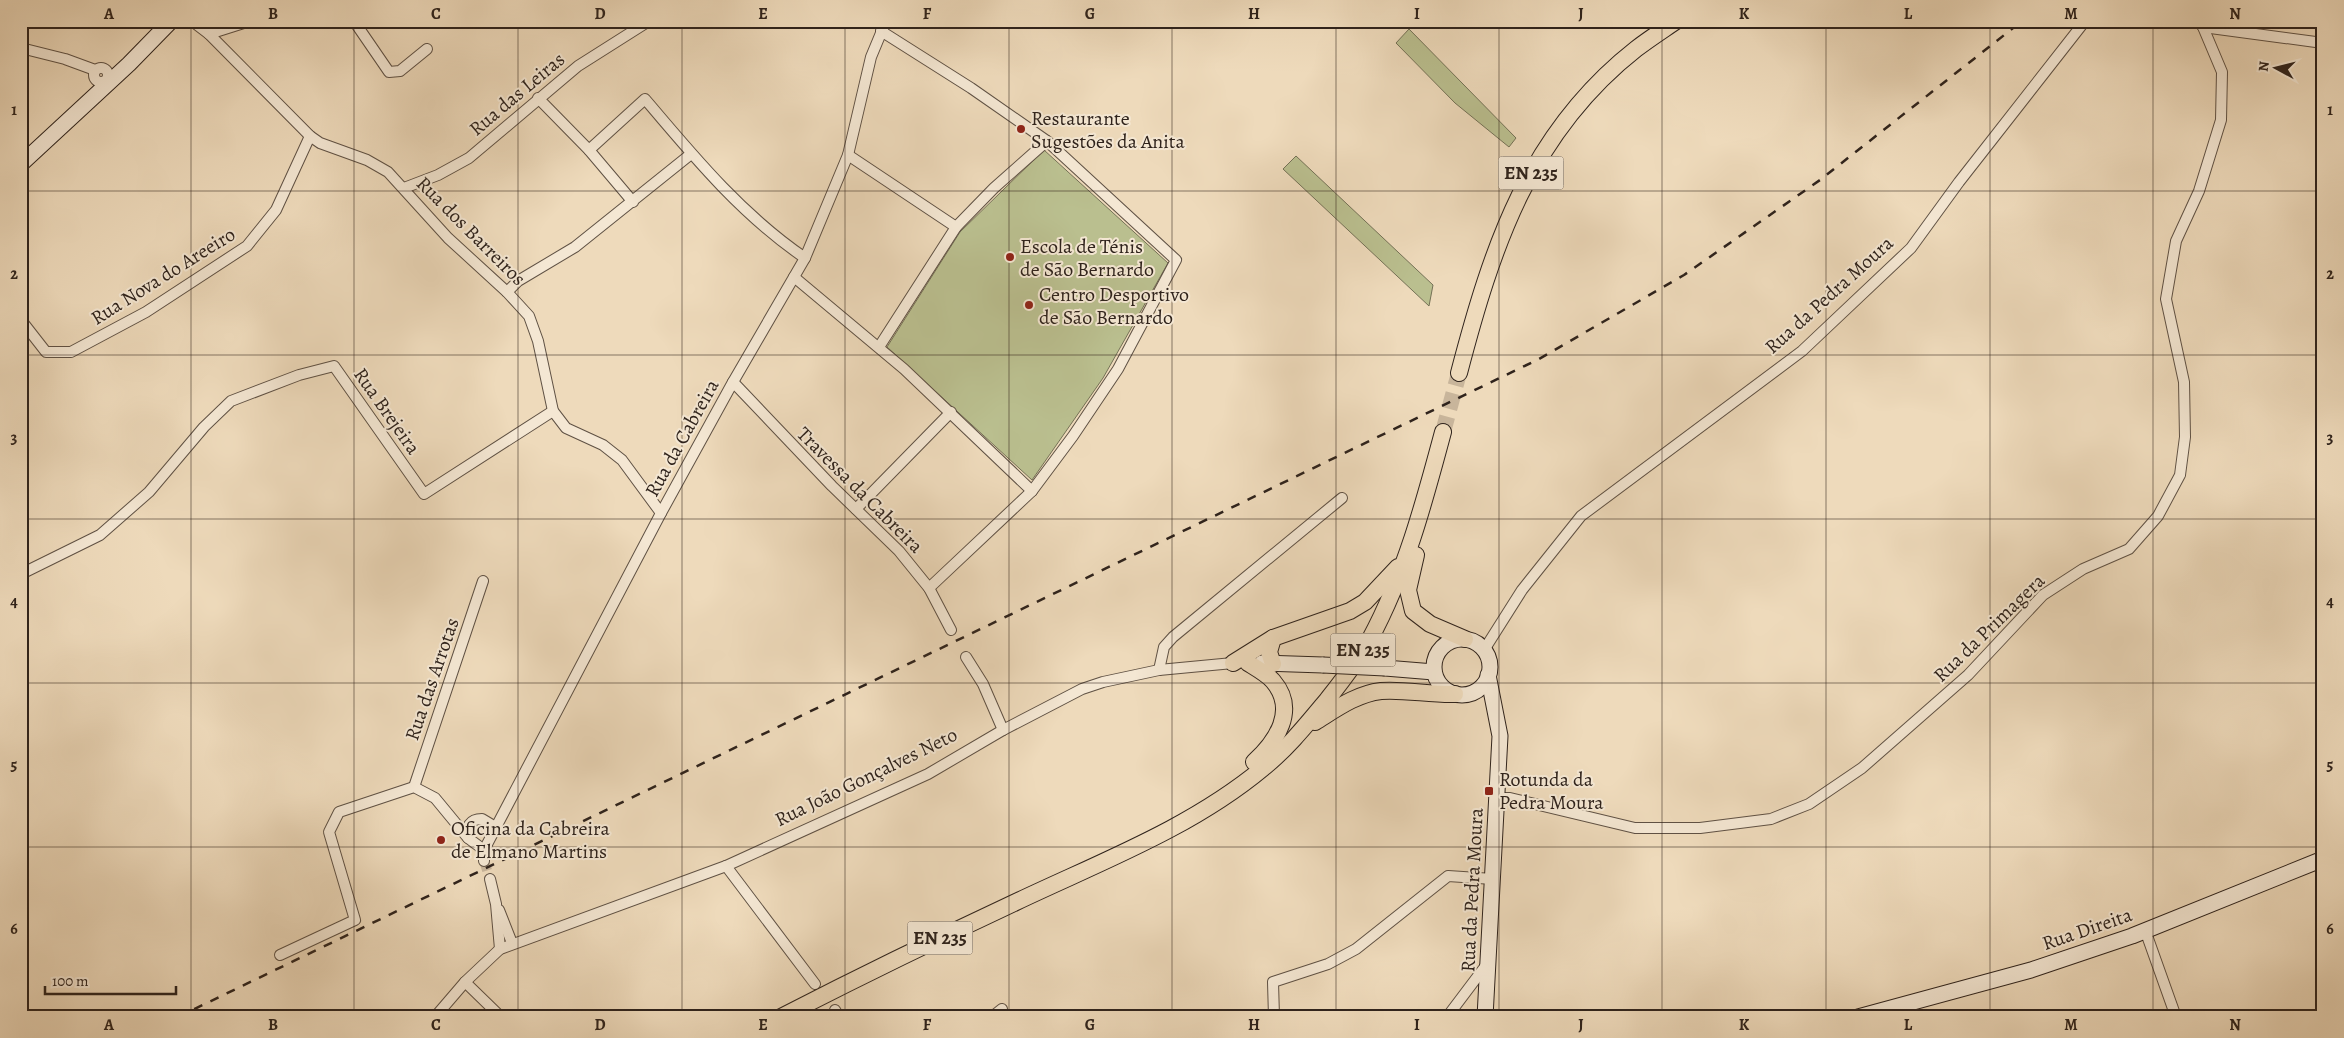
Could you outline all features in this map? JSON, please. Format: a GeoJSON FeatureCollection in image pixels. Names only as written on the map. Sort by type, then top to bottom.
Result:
{"type":"FeatureCollection","features":[{"type":"Feature","properties":{"kind":"main road","name":"EN 235"},"geometry":{"type":"LineString","coordinates":[[1459,373],[1488,269],[1512,208],[1545,149],[1590,92],[1635,50],[1676,21]]}},
{"type":"Feature","properties":{"kind":"main road","name":"EN 235"},"geometry":{"type":"LineString","coordinates":[[781,1017],[972,922],[1156,836],[1204,810],[1264,768],[1303,730],[1341,682],[1369,640],[1389,600],[1406,558],[1424,503],[1443,432]]}},
{"type":"Feature","properties":{"kind":"main road"},"geometry":{"type":"LineString","coordinates":[[1424,503],[1408,590],[1409,602],[1413,611],[1420,618],[1465,639]]}},
{"type":"Feature","properties":{"kind":"main road"},"geometry":{"type":"LineString","coordinates":[[1204,810],[1267,750],[1280,731],[1284,713],[1281,696],[1273,681],[1240,663],[1273,638],[1350,611],[1365,602],[1406,558]]}},
{"type":"Feature","properties":{"kind":"main road"},"geometry":{"type":"LineString","coordinates":[[1273,638],[1269,652],[1277,664],[1273,681]]}},
{"type":"Feature","properties":{"kind":"main road"},"geometry":{"type":"LineString","coordinates":[[1303,730],[1344,703],[1363,695],[1382,691],[1455,694]]}},
{"type":"Feature","properties":{"kind":"street"},"geometry":{"type":"LineString","coordinates":[[21,164],[101,77],[134,60],[171,21]]}},
{"type":"Feature","properties":{"kind":"street","name":"Rua dos Barreiros"},"geometry":{"type":"LineString","coordinates":[[192,21],[209,34],[310,136],[320,142],[367,160],[388,172],[448,238],[507,292],[529,316],[538,341],[553,412]]}},
{"type":"Feature","properties":{"kind":"street"},"geometry":{"type":"LineString","coordinates":[[209,34],[250,21]]}},
{"type":"Feature","properties":{"kind":"street"},"geometry":{"type":"LineString","coordinates":[[354,21],[389,72],[400,71],[427,49]]}},
{"type":"Feature","properties":{"kind":"street","name":"Rua das Leiras"},"geometry":{"type":"LineString","coordinates":[[404,188],[438,175],[469,158],[578,66],[649,21]]}},
{"type":"Feature","properties":{"kind":"street","name":"Rua da Cabreira"},"geometry":{"type":"LineString","coordinates":[[468,838],[484,855],[661,513],[732,382],[805,258],[848,155],[871,57],[886,21]]}},
{"type":"Feature","properties":{"kind":"street","name":"Rua da Pedra Moura"},"geometry":{"type":"LineString","coordinates":[[1484,650],[1522,590],[1581,516],[1802,351],[1911,248],[2085,21]]}},
{"type":"Feature","properties":{"kind":"street"},"geometry":{"type":"LineString","coordinates":[[2201,24],[2323,43]]}},
{"type":"Feature","properties":{"kind":"street","name":"Rua da Primagera"},"geometry":{"type":"LineString","coordinates":[[1498,798],[1510,798],[1635,828],[1700,828],[1771,819],[1779,816],[1809,804],[1862,768],[1968,675],[2042,595],[2083,569],[2129,549],[2158,516],[2180,475],[2185,437],[2184,382],[2166,299],[2176,241],[2199,191],[2220,120],[2222,72],[2201,24]]}},
{"type":"Feature","properties":{"kind":"street"},"geometry":{"type":"LineString","coordinates":[[881,31],[971,88],[1047,141],[1176,260],[1118,369],[1073,436],[1032,491],[929,588]]}},
{"type":"Feature","properties":{"kind":"street"},"geometry":{"type":"LineString","coordinates":[[21,48],[65,59],[101,77]]}},
{"type":"Feature","properties":{"kind":"street"},"geometry":{"type":"LineString","coordinates":[[538,98],[589,150],[633,202]]}},
{"type":"Feature","properties":{"kind":"street"},"geometry":{"type":"LineString","coordinates":[[589,150],[645,99],[714,181],[780,241],[805,258]]}},
{"type":"Feature","properties":{"kind":"street","name":"Rua Nova do Areeiro"},"geometry":{"type":"LineString","coordinates":[[21,320],[46,352],[71,352],[146,312],[247,246],[276,210],[310,136]]}},
{"type":"Feature","properties":{"kind":"street"},"geometry":{"type":"LineString","coordinates":[[878,347],[956,227],[994,188],[1047,141]]}},
{"type":"Feature","properties":{"kind":"street"},"geometry":{"type":"LineString","coordinates":[[507,292],[518,281],[575,247],[691,154]]}},
{"type":"Feature","properties":{"kind":"street"},"geometry":{"type":"LineString","coordinates":[[848,155],[956,227]]}},
{"type":"Feature","properties":{"kind":"street"},"geometry":{"type":"LineString","coordinates":[[794,277],[878,347],[951,412],[1032,491]]}},
{"type":"Feature","properties":{"kind":"street","name":"Rua Brejeira"},"geometry":{"type":"LineString","coordinates":[[21,574],[100,535],[148,492],[204,427],[231,402],[299,375],[334,366],[424,494],[553,412]]}},
{"type":"Feature","properties":{"kind":"street","name":"Travessa da Cabreira"},"geometry":{"type":"LineString","coordinates":[[732,382],[856,510],[899,550],[929,588],[951,630]]}},
{"type":"Feature","properties":{"kind":"street"},"geometry":{"type":"LineString","coordinates":[[553,412],[566,428],[602,445],[622,460],[661,513]]}},
{"type":"Feature","properties":{"kind":"street"},"geometry":{"type":"LineString","coordinates":[[856,510],[951,412]]}},
{"type":"Feature","properties":{"kind":"street"},"geometry":{"type":"LineString","coordinates":[[1159,670],[1164,647],[1173,637],[1342,498]]}},
{"type":"Feature","properties":{"kind":"street","name":"Rua das Arrotas"},"geometry":{"type":"LineString","coordinates":[[414,787],[483,581]]}},
{"type":"Feature","properties":{"kind":"street"},"geometry":{"type":"LineString","coordinates":[[1474,692],[1480,688],[1488,675],[1488,658],[1484,650],[1479,644],[1465,639],[1457,639],[1441,647],[1436,655],[1434,672],[1442,686],[1455,694],[1474,692],[1482,694],[1496,706]]}},
{"type":"Feature","properties":{"kind":"street"},"geometry":{"type":"LineString","coordinates":[[966,657],[983,684],[1003,730]]}},
{"type":"Feature","properties":{"kind":"street","name":"Rua João Gonçalves Neto"},"geometry":{"type":"LineString","coordinates":[[436,1017],[465,982],[500,949],[726,866],[928,774],[1003,730],[1082,689],[1103,682],[1159,670],[1240,663],[1323,665],[1434,672]]}},
{"type":"Feature","properties":{"kind":"street","name":"Rua da Pedra Moura"},"geometry":{"type":"LineString","coordinates":[[1485,1017],[1500,736],[1496,706],[1488,675]]}},
{"type":"Feature","properties":{"kind":"street"},"geometry":{"type":"LineString","coordinates":[[280,955],[355,920],[329,832],[339,812],[414,787],[435,798],[468,838]]}},
{"type":"Feature","properties":{"kind":"street"},"geometry":{"type":"LineString","coordinates":[[450,816],[471,822],[482,819],[497,828]]}},
{"type":"Feature","properties":{"kind":"street"},"geometry":{"type":"LineString","coordinates":[[468,838],[466,832],[471,822]]}},
{"type":"Feature","properties":{"kind":"street","name":"Rua Direita"},"geometry":{"type":"LineString","coordinates":[[1858,1017],[2031,970],[2145,930],[2323,859]]}},
{"type":"Feature","properties":{"kind":"street"},"geometry":{"type":"LineString","coordinates":[[726,866],[815,984]]}},
{"type":"Feature","properties":{"kind":"street"},"geometry":{"type":"LineString","coordinates":[[1274,1017],[1273,982],[1328,964],[1356,949],[1448,876],[1493,879]]}},
{"type":"Feature","properties":{"kind":"street"},"geometry":{"type":"LineString","coordinates":[[490,879],[496,904],[500,949]]}},
{"type":"Feature","properties":{"kind":"street"},"geometry":{"type":"LineString","coordinates":[[496,904],[512,943]]}},
{"type":"Feature","properties":{"kind":"street"},"geometry":{"type":"LineString","coordinates":[[2145,930],[2176,1017]]}},
{"type":"Feature","properties":{"kind":"street"},"geometry":{"type":"LineString","coordinates":[[1447,1017],[1488,964]]}},
{"type":"Feature","properties":{"kind":"street"},"geometry":{"type":"LineString","coordinates":[[465,982],[501,1017]]}},
{"type":"Feature","properties":{"kind":"street"},"geometry":{"type":"LineString","coordinates":[[992,1017],[1002,1009]]}},
{"type":"Feature","properties":{"kind":"green space"},"geometry":{"type":"Polygon","coordinates":[[[1409,29],[1516,138],[1509,147],[1455,103],[1396,43],[1409,29]]]}},
{"type":"Feature","properties":{"kind":"green space","name":"Centro Desportivo de São Bernardo"},"geometry":{"type":"Polygon","coordinates":[[[1044,150],[1168,263],[1103,378],[1032,480],[887,347],[960,232],[1044,150]]]}},
{"type":"Feature","properties":{"kind":"green space"},"geometry":{"type":"Polygon","coordinates":[[[1296,156],[1433,285],[1429,306],[1283,169],[1296,156]]]}},
{"type":"Feature","properties":{"kind":"tunnel"},"geometry":{"type":"LineString","coordinates":[[1443,432],[1459,373]]}},
{"type":"Feature","properties":{"kind":"tunnel"},"geometry":{"type":"LineString","coordinates":[[484,861],[490,879]]}},
{"type":"Feature","properties":{"kind":"railway"},"geometry":{"type":"LineString","coordinates":[[178,1017],[1539,359],[1684,275],[1820,180],[2022,21]]}},
{"type":"Feature","properties":{"kind":"place","name":"Restaurante Sugestões da Anita"},"geometry":{"type":"Point","coordinates":[1021,129]}},
{"type":"Feature","properties":{"kind":"place","name":"Escola de Ténis de São Bernardo"},"geometry":{"type":"Point","coordinates":[1010,257]}},
{"type":"Feature","properties":{"kind":"place","name":"Centro Desportivo de São Bernardo"},"geometry":{"type":"Point","coordinates":[1029,305]}},
{"type":"Feature","properties":{"kind":"place","name":"Rotunda da Pedra Moura"},"geometry":{"type":"Point","coordinates":[1489,791]}},
{"type":"Feature","properties":{"kind":"place","name":"Oficina da Cabreira de Elmano Martins"},"geometry":{"type":"Point","coordinates":[441,840]}}]}
